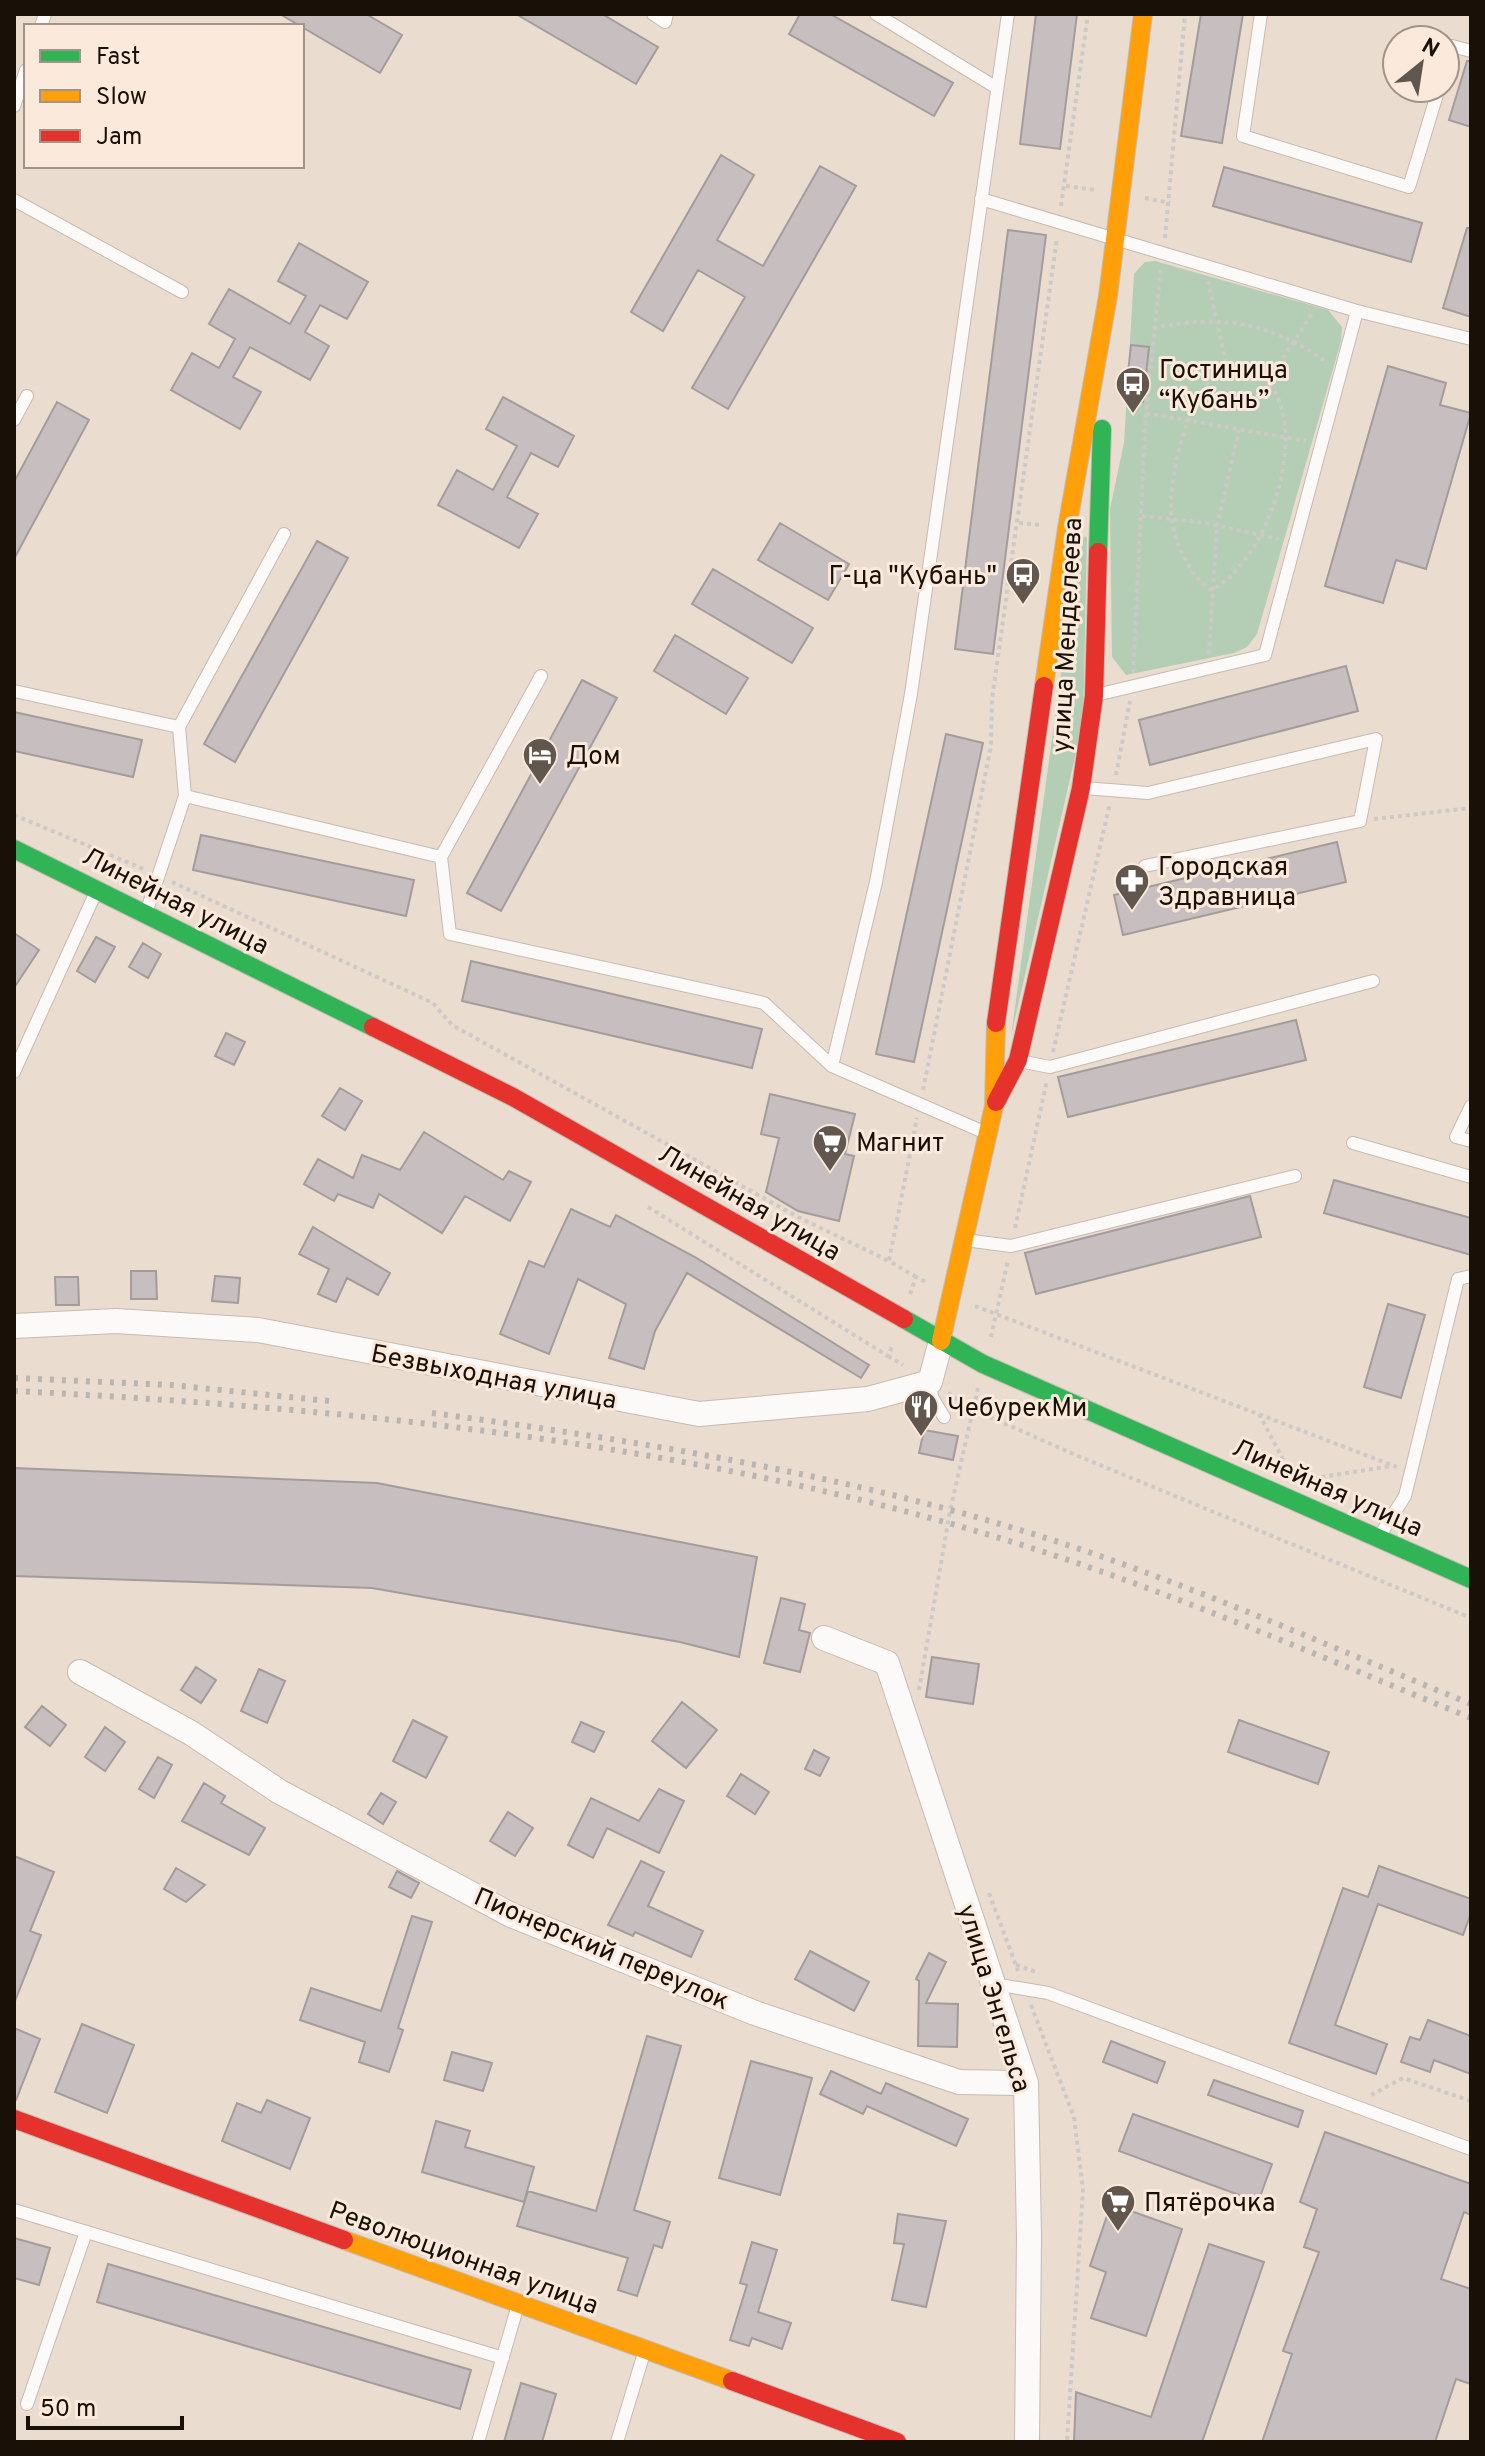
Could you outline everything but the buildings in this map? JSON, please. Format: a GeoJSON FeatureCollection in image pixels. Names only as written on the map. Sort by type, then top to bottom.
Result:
{"type":"FeatureCollection","features":[{"type":"Feature","properties":{"kind":"main road","name":"улица Менделеева"},"geometry":{"type":"LineString","coordinates":[[994,1106],[1018,1060],[1081,788],[1094,696],[1108,296],[1143,14]]}},
{"type":"Feature","properties":{"kind":"main road","name":"улица Менделеева"},"geometry":{"type":"LineString","coordinates":[[941,1341],[994,1106],[995,1029],[1004,960],[1067,528],[1108,296]]}},
{"type":"Feature","properties":{"kind":"main road","name":"Линейная улица"},"geometry":{"type":"LineString","coordinates":[[14,849],[513,1097],[983,1364],[1471,1579]]}},
{"type":"Feature","properties":{"kind":"main road","name":"Революционная улица"},"geometry":{"type":"LineString","coordinates":[[14,2119],[897,2442]]}},
{"type":"Feature","properties":{"kind":"street","name":"Безвыходная улица"},"geometry":{"type":"LineString","coordinates":[[14,1326],[116,1321],[258,1330],[699,1414],[868,1399],[930,1382]]}},
{"type":"Feature","properties":{"kind":"street"},"geometry":{"type":"LineString","coordinates":[[930,1382],[941,1341]]}},
{"type":"Feature","properties":{"kind":"street","name":"улица Энгельса"},"geometry":{"type":"LineString","coordinates":[[824,1638],[887,1663],[1026,2083],[1029,2237],[1027,2442]]}},
{"type":"Feature","properties":{"kind":"street","name":"Пионерский переулок"},"geometry":{"type":"LineString","coordinates":[[80,1672],[191,1733],[280,1792],[511,1915],[755,2013],[959,2082],[1026,2083]]}},
{"type":"Feature","properties":{"kind":"lane"},"geometry":{"type":"LineString","coordinates":[[653,14],[665,22],[667,14]]}},
{"type":"Feature","properties":{"kind":"lane"},"geometry":{"type":"LineString","coordinates":[[876,14],[997,88]]}},
{"type":"Feature","properties":{"kind":"lane"},"geometry":{"type":"LineString","coordinates":[[832,1066],[876,882],[911,694],[1008,14]]}},
{"type":"Feature","properties":{"kind":"lane"},"geometry":{"type":"LineString","coordinates":[[1261,14],[1243,136],[1409,187],[1434,104]]}},
{"type":"Feature","properties":{"kind":"lane"},"geometry":{"type":"LineString","coordinates":[[14,106],[24,76]]}},
{"type":"Feature","properties":{"kind":"lane"},"geometry":{"type":"LineString","coordinates":[[981,199],[1357,311],[1471,339]]}},
{"type":"Feature","properties":{"kind":"lane"},"geometry":{"type":"LineString","coordinates":[[14,200],[182,292]]}},
{"type":"Feature","properties":{"kind":"lane"},"geometry":{"type":"LineString","coordinates":[[1094,696],[1265,655],[1357,311]]}},
{"type":"Feature","properties":{"kind":"lane"},"geometry":{"type":"LineString","coordinates":[[14,420],[27,396]]}},
{"type":"Feature","properties":{"kind":"lane"},"geometry":{"type":"LineString","coordinates":[[145,915],[185,796],[179,727],[284,534]]}},
{"type":"Feature","properties":{"kind":"lane"},"geometry":{"type":"LineString","coordinates":[[541,676],[441,857],[450,934],[764,1003],[832,1066],[988,1133]]}},
{"type":"Feature","properties":{"kind":"lane"},"geometry":{"type":"LineString","coordinates":[[14,691],[179,727]]}},
{"type":"Feature","properties":{"kind":"lane"},"geometry":{"type":"LineString","coordinates":[[1081,788],[1148,793],[1376,739],[1360,821],[1145,866]]}},
{"type":"Feature","properties":{"kind":"lane"},"geometry":{"type":"LineString","coordinates":[[185,796],[441,857]]}},
{"type":"Feature","properties":{"kind":"lane"},"geometry":{"type":"LineString","coordinates":[[14,1072],[97,889]]}},
{"type":"Feature","properties":{"kind":"lane"},"geometry":{"type":"LineString","coordinates":[[1018,1060],[1050,1067],[1373,981]]}},
{"type":"Feature","properties":{"kind":"lane"},"geometry":{"type":"LineString","coordinates":[[1471,1106],[1456,1137],[1471,1141]]}},
{"type":"Feature","properties":{"kind":"lane"},"geometry":{"type":"LineString","coordinates":[[1353,1143],[1471,1177]]}},
{"type":"Feature","properties":{"kind":"lane"},"geometry":{"type":"LineString","coordinates":[[965,1240],[1011,1246],[1295,1176]]}},
{"type":"Feature","properties":{"kind":"lane"},"geometry":{"type":"LineString","coordinates":[[1378,1538],[1405,1496],[1458,1279],[1471,1276]]}},
{"type":"Feature","properties":{"kind":"lane"},"geometry":{"type":"LineString","coordinates":[[930,1382],[932,1397],[944,1417]]}},
{"type":"Feature","properties":{"kind":"lane"},"geometry":{"type":"LineString","coordinates":[[994,1984],[1048,1993],[1471,2149]]}},
{"type":"Feature","properties":{"kind":"lane"},"geometry":{"type":"LineString","coordinates":[[14,2210],[503,2358]]}},
{"type":"Feature","properties":{"kind":"lane"},"geometry":{"type":"LineString","coordinates":[[27,2404],[86,2232]]}},
{"type":"Feature","properties":{"kind":"lane"},"geometry":{"type":"LineString","coordinates":[[478,2442],[518,2305]]}},
{"type":"Feature","properties":{"kind":"lane"},"geometry":{"type":"LineString","coordinates":[[617,2442],[645,2350]]}},
{"type":"Feature","properties":{"kind":"path"},"geometry":{"type":"LineString","coordinates":[[889,1261],[991,746],[992,699],[1088,14]]}},
{"type":"Feature","properties":{"kind":"path"},"geometry":{"type":"LineString","coordinates":[[1206,267],[1227,368]]}},
{"type":"Feature","properties":{"kind":"path"},"geometry":{"type":"LineString","coordinates":[[1269,379],[1321,300]]}},
{"type":"Feature","properties":{"kind":"path"},"geometry":{"type":"LineString","coordinates":[[1153,328],[1215,319],[1254,326],[1294,341],[1340,372]]}},
{"type":"Feature","properties":{"kind":"path"},"geometry":{"type":"LineString","coordinates":[[1245,365],[1269,379],[1286,414],[1288,438],[1275,492],[1260,535],[1227,583],[1211,590],[1199,583],[1187,562],[1171,519],[1187,421],[1209,382],[1227,368],[1245,365]]}},
{"type":"Feature","properties":{"kind":"path"},"geometry":{"type":"LineString","coordinates":[[1146,413],[1320,444]]}},
{"type":"Feature","properties":{"kind":"path"},"geometry":{"type":"LineString","coordinates":[[1209,669],[1211,590],[1217,526],[1239,430]]}},
{"type":"Feature","properties":{"kind":"path"},"geometry":{"type":"LineString","coordinates":[[1141,516],[1217,526],[1293,543]]}},
{"type":"Feature","properties":{"kind":"path"},"geometry":{"type":"LineString","coordinates":[[1360,821],[1471,808]]}},
{"type":"Feature","properties":{"kind":"path"},"geometry":{"type":"LineString","coordinates":[[14,815],[159,876],[433,1003],[452,1025],[465,1033],[798,1217],[916,1277]]}},
{"type":"Feature","properties":{"kind":"path"},"geometry":{"type":"LineString","coordinates":[[997,1316],[1410,1472]]}},
{"type":"Feature","properties":{"kind":"path"},"geometry":{"type":"LineString","coordinates":[[917,1701],[950,1511],[974,1410],[1471,1618]]}},
{"type":"Feature","properties":{"kind":"path"},"geometry":{"type":"LineString","coordinates":[[1259,1414],[1286,1465],[1315,1478],[1394,1466]]}},
{"type":"Feature","properties":{"kind":"path"},"geometry":{"type":"LineString","coordinates":[[988,1891],[1074,2117],[1083,2190],[1067,2442]]}},
{"type":"Feature","properties":{"kind":"path"},"geometry":{"type":"LineString","coordinates":[[1016,1965],[1045,1976]]}},
{"type":"Feature","properties":{"kind":"path"},"geometry":{"type":"LineString","coordinates":[[1358,2090],[1373,2096],[1403,2078],[1471,2101]]}},
{"type":"Feature","properties":{"kind":"green space"},"geometry":{"type":"Polygon","coordinates":[[[1155,261],[1328,310],[1342,327],[1341,341],[1257,634],[1247,647],[1234,653],[1126,675],[1112,657],[1110,509],[1124,443],[1134,274],[1145,262],[1155,261]]]}},
{"type":"Feature","properties":{"kind":"green space"},"geometry":{"type":"Polygon","coordinates":[[[1080,536],[1087,537],[1083,722],[1011,1036],[1080,536]]]}},
{"type":"Feature","properties":{"kind":"railway"},"geometry":{"type":"LineString","coordinates":[[14,1378],[171,1385],[329,1401]]}},
{"type":"Feature","properties":{"kind":"railway"},"geometry":{"type":"LineString","coordinates":[[14,1391],[283,1409],[418,1423],[552,1440],[685,1462],[818,1490],[948,1523],[1077,1563],[1226,1618],[1471,1718]]}},
{"type":"Feature","properties":{"kind":"railway"},"geometry":{"type":"LineString","coordinates":[[432,1413],[686,1452],[937,1506],[1147,1573],[1471,1704]]}},
{"type":"Feature","properties":{"kind":"traffic: fast"},"geometry":{"type":"LineString","coordinates":[[1098,552],[1102,429]]}},
{"type":"Feature","properties":{"kind":"traffic: fast"},"geometry":{"type":"LineString","coordinates":[[14,849],[373,1027]]}},
{"type":"Feature","properties":{"kind":"traffic: fast"},"geometry":{"type":"LineString","coordinates":[[904,1319],[983,1364],[1471,1579]]}},
{"type":"Feature","properties":{"kind":"traffic: slow"},"geometry":{"type":"LineString","coordinates":[[1044,686],[1067,528],[1108,296],[1143,14]]}},
{"type":"Feature","properties":{"kind":"traffic: slow"},"geometry":{"type":"LineString","coordinates":[[941,1341],[994,1106],[996,1023]]}},
{"type":"Feature","properties":{"kind":"traffic: slow"},"geometry":{"type":"LineString","coordinates":[[344,2240],[732,2381]]}},
{"type":"Feature","properties":{"kind":"traffic: jam"},"geometry":{"type":"LineString","coordinates":[[996,1102],[1018,1060],[1081,788],[1094,696],[1098,552]]}},
{"type":"Feature","properties":{"kind":"traffic: jam"},"geometry":{"type":"LineString","coordinates":[[996,1023],[1044,686]]}},
{"type":"Feature","properties":{"kind":"traffic: jam"},"geometry":{"type":"LineString","coordinates":[[373,1027],[513,1097],[904,1319]]}},
{"type":"Feature","properties":{"kind":"traffic: jam"},"geometry":{"type":"LineString","coordinates":[[14,2119],[344,2240]]}},
{"type":"Feature","properties":{"kind":"traffic: jam"},"geometry":{"type":"LineString","coordinates":[[732,2381],[897,2442]]}},
{"type":"Feature","properties":{"kind":"place","name":"Гостиница “Кубань”"},"geometry":{"type":"Point","coordinates":[1133,415]}},
{"type":"Feature","properties":{"kind":"place","name":"Г-ца \"Кубань\""},"geometry":{"type":"Point","coordinates":[1023,606]}},
{"type":"Feature","properties":{"kind":"place","name":"Дом"},"geometry":{"type":"Point","coordinates":[540,786]}},
{"type":"Feature","properties":{"kind":"place","name":"Городская Здравница"},"geometry":{"type":"Point","coordinates":[1132,912]}},
{"type":"Feature","properties":{"kind":"place","name":"Магнит"},"geometry":{"type":"Point","coordinates":[830,1173]}},
{"type":"Feature","properties":{"kind":"place","name":"ЧебурекМи"},"geometry":{"type":"Point","coordinates":[921,1438]}},
{"type":"Feature","properties":{"kind":"place","name":"Пятёрочка"},"geometry":{"type":"Point","coordinates":[1118,2233]}}]}
